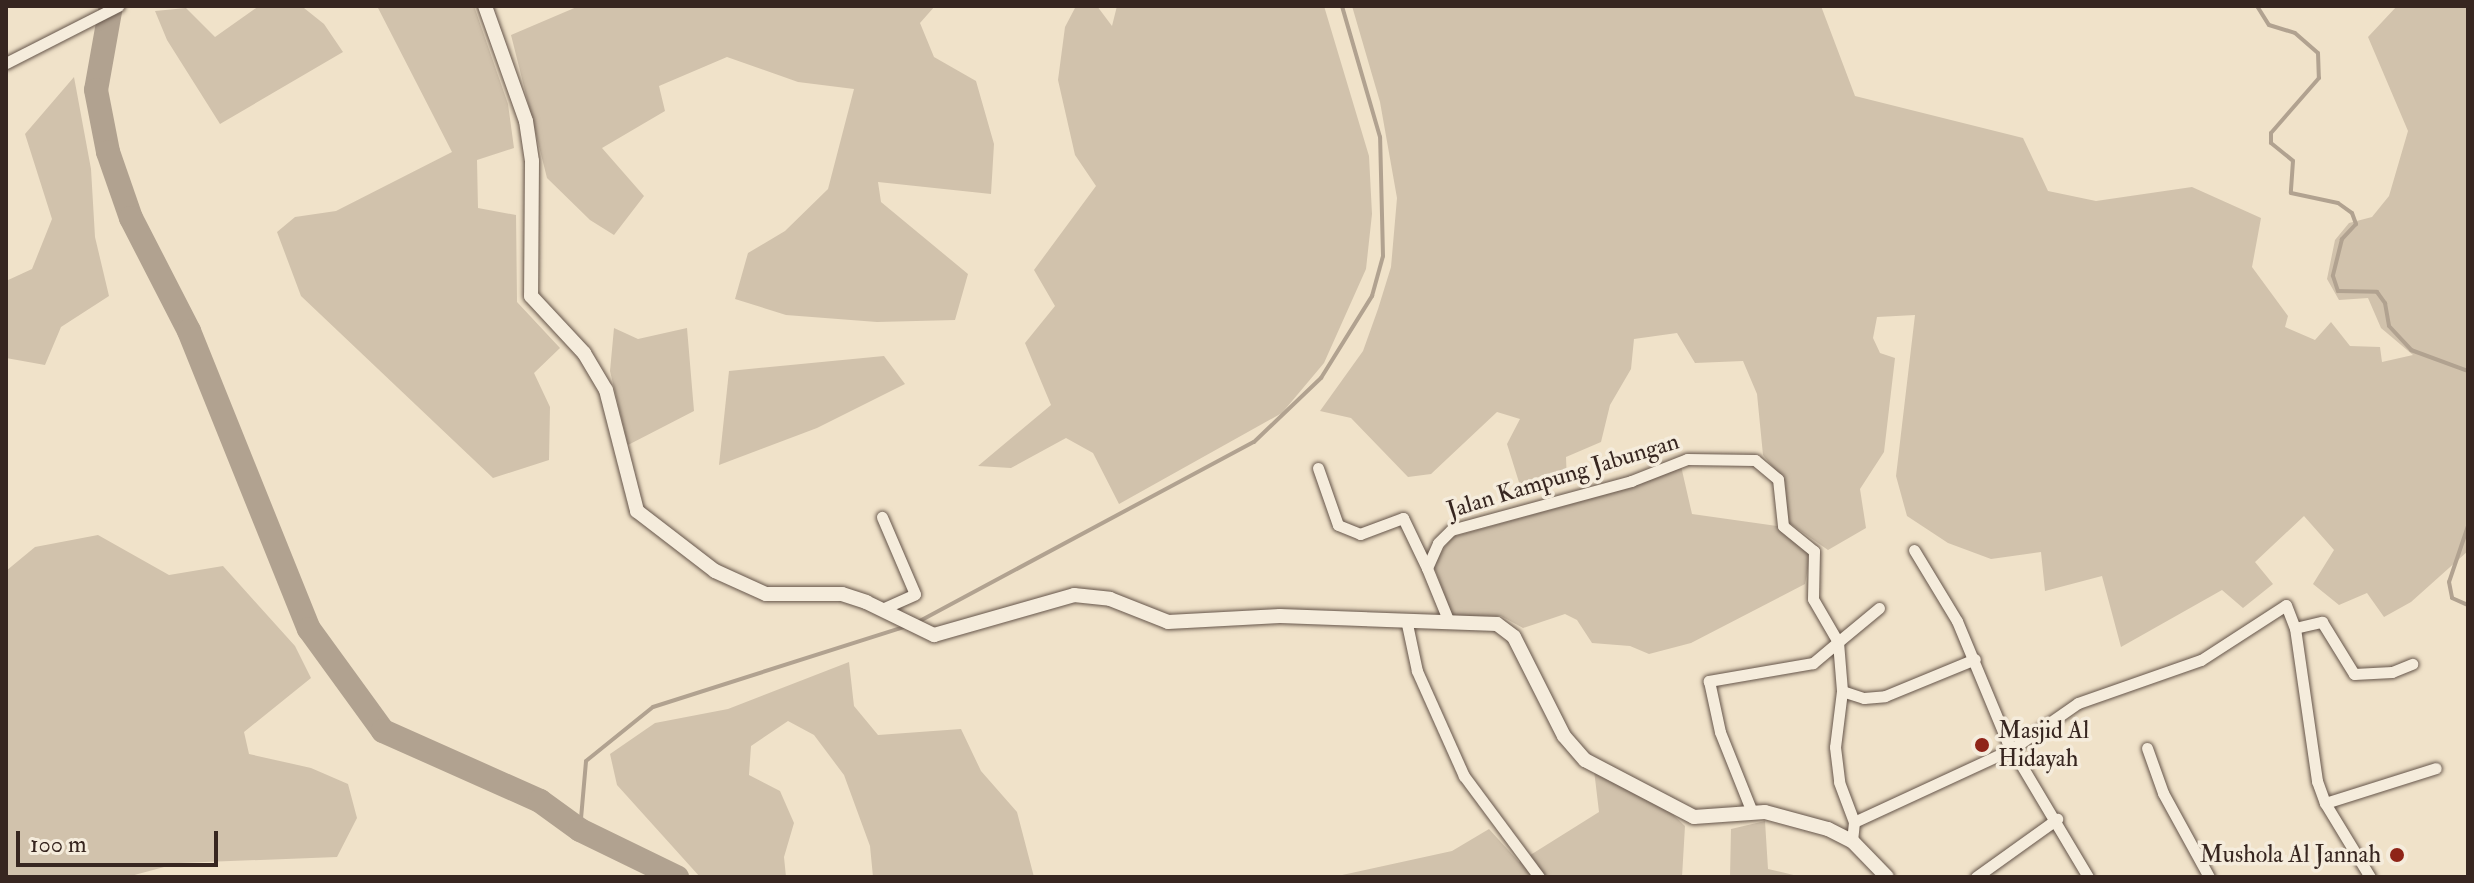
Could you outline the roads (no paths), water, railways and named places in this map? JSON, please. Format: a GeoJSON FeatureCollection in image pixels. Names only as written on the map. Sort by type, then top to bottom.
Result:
{"type":"FeatureCollection","features":[{"type":"Feature","properties":{"kind":"street"},"geometry":{"type":"LineString","coordinates":[[6,63],[63,31],[118,6]]}},
{"type":"Feature","properties":{"kind":"street"},"geometry":{"type":"LineString","coordinates":[[485,6],[526,121],[532,161],[531,296],[584,353],[606,390],[637,511],[745,588],[766,594],[842,594],[886,612],[927,635],[1074,595],[1110,599],[1168,622],[1280,616],[1407,624],[1488,622],[1514,637],[1564,736],[1585,760],[1694,817],[1752,812],[1788,816],[1852,841],[1887,877]]}},
{"type":"Feature","properties":{"kind":"street","name":"Jalan Kampung Jabungan"},"geometry":{"type":"LineString","coordinates":[[1427,568],[1438,543],[1451,530],[1631,481],[1687,459],[1749,458],[1775,474],[1783,526],[1814,551],[1813,599],[1838,642],[1842,691],[1835,747],[1839,782],[1854,822],[1852,841]]}},
{"type":"Feature","properties":{"kind":"street"},"geometry":{"type":"LineString","coordinates":[[1318,468],[1338,525],[1360,534],[1407,519],[1449,622]]}},
{"type":"Feature","properties":{"kind":"street"},"geometry":{"type":"LineString","coordinates":[[882,517],[915,594],[886,612]]}},
{"type":"Feature","properties":{"kind":"street"},"geometry":{"type":"LineString","coordinates":[[1914,550],[1975,659],[2012,749],[2057,819],[2088,877]]}},
{"type":"Feature","properties":{"kind":"street"},"geometry":{"type":"LineString","coordinates":[[1854,822],[2012,749],[2078,703],[2201,660],[2280,605],[2289,610],[2295,628],[2325,803],[2370,877]]}},
{"type":"Feature","properties":{"kind":"street"},"geometry":{"type":"LineString","coordinates":[[1752,812],[1720,732],[1709,681],[1813,663],[1879,608]]}},
{"type":"Feature","properties":{"kind":"street"},"geometry":{"type":"LineString","coordinates":[[2295,628],[2322,622],[2354,674],[2392,672],[2412,664]]}},
{"type":"Feature","properties":{"kind":"street"},"geometry":{"type":"LineString","coordinates":[[1407,624],[1417,671],[1464,776],[1539,877]]}},
{"type":"Feature","properties":{"kind":"street"},"geometry":{"type":"LineString","coordinates":[[1842,691],[1864,698],[1885,696],[1975,659]]}},
{"type":"Feature","properties":{"kind":"street"},"geometry":{"type":"LineString","coordinates":[[2147,748],[2163,793],[2209,877]]}},
{"type":"Feature","properties":{"kind":"street"},"geometry":{"type":"LineString","coordinates":[[2325,803],[2436,768]]}},
{"type":"Feature","properties":{"kind":"street"},"geometry":{"type":"LineString","coordinates":[[1976,877],[2057,819]]}},
{"type":"Feature","properties":{"kind":"waterway"},"geometry":{"type":"LineString","coordinates":[[111,6],[96,90],[108,152],[131,218],[189,331],[309,629],[383,731],[540,801],[580,830],[677,877]]}},
{"type":"Feature","properties":{"kind":"waterway"},"geometry":{"type":"LineString","coordinates":[[916,623],[1254,442],[1321,378],[1372,296],[1383,256],[1380,137],[1342,6]]}},
{"type":"Feature","properties":{"kind":"waterway"},"geometry":{"type":"LineString","coordinates":[[2257,6],[2269,25],[2295,33],[2318,53],[2319,78],[2271,133],[2271,143],[2293,161],[2291,193],[2338,203],[2352,213],[2356,224],[2342,239],[2333,276],[2338,291],[2377,292],[2385,303],[2389,326],[2411,350],[2468,371]]}},
{"type":"Feature","properties":{"kind":"waterway"},"geometry":{"type":"LineString","coordinates":[[2468,526],[2449,582],[2452,598],[2468,605]]}},
{"type":"Feature","properties":{"kind":"waterway"},"geometry":{"type":"LineString","coordinates":[[580,830],[586,761],[653,707],[904,627]]}},
{"type":"Feature","properties":{"kind":"place","name":"Masjid Al Hidayah"},"geometry":{"type":"Point","coordinates":[1982,745]}},
{"type":"Feature","properties":{"kind":"place","name":"Mushola Al Jannah"},"geometry":{"type":"Point","coordinates":[2397,855]}}]}
